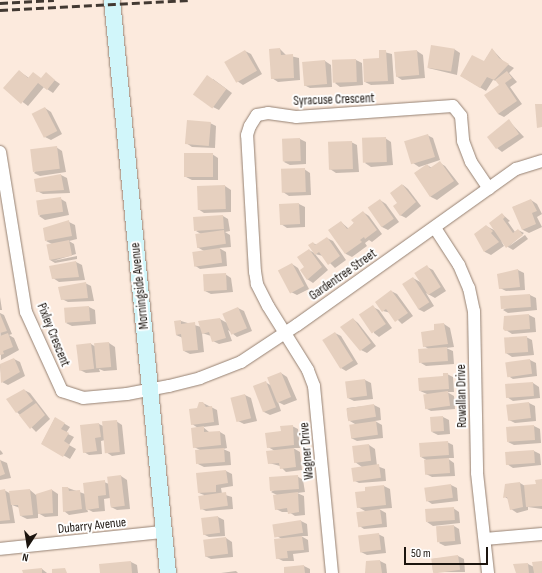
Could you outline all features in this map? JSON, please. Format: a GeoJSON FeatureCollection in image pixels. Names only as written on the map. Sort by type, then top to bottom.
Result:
{"type":"FeatureCollection","features":[{"type":"Feature","properties":{"kind":"main road","name":"Morningside Avenue"},"geometry":{"type":"LineString","coordinates":[[112,0],[168,573]]}},
{"type":"Feature","properties":{"kind":"street","name":"Syracuse Crescent"},"geometry":{"type":"LineString","coordinates":[[284,334],[257,284],[252,254],[247,135],[257,115],[268,112],[296,117],[453,106],[461,116],[464,141],[471,162],[489,189]]}},
{"type":"Feature","properties":{"kind":"street","name":"Pixley Crescent"},"geometry":{"type":"LineString","coordinates":[[0,152],[26,312],[62,391],[83,398],[150,390]]}},
{"type":"Feature","properties":{"kind":"street","name":"Gardentree Street"},"geometry":{"type":"LineString","coordinates":[[150,390],[200,378],[241,362],[284,334],[516,169],[542,161]]}},
{"type":"Feature","properties":{"kind":"street","name":"Rowallan Drive"},"geometry":{"type":"LineString","coordinates":[[435,228],[459,264],[469,288],[474,311],[477,473],[488,573]]}},
{"type":"Feature","properties":{"kind":"street","name":"Wagner Drive"},"geometry":{"type":"LineString","coordinates":[[284,334],[314,386],[332,573]]}},
{"type":"Feature","properties":{"kind":"street","name":"Dubarry Avenue"},"geometry":{"type":"LineString","coordinates":[[0,549],[164,532]]}},
{"type":"Feature","properties":{"kind":"street"},"geometry":{"type":"LineString","coordinates":[[485,539],[542,534]]}},
{"type":"Feature","properties":{"kind":"building"},"geometry":{"type":"Polygon","coordinates":[[[431,45],[455,49],[451,71],[427,68],[431,45]]]}},
{"type":"Feature","properties":{"kind":"building"},"geometry":{"type":"Polygon","coordinates":[[[280,48],[281,55],[293,54],[294,78],[271,79],[269,49],[280,48]]]}},
{"type":"Feature","properties":{"kind":"building"},"geometry":{"type":"Polygon","coordinates":[[[492,48],[499,58],[509,64],[494,80],[487,77],[480,88],[460,76],[472,55],[484,61],[492,48]]]}},
{"type":"Feature","properties":{"kind":"building"},"geometry":{"type":"Polygon","coordinates":[[[245,50],[257,71],[236,83],[224,62],[245,50]]]}},
{"type":"Feature","properties":{"kind":"building"},"geometry":{"type":"Polygon","coordinates":[[[379,50],[386,50],[388,81],[364,82],[363,59],[379,58],[379,50]]]}},
{"type":"Feature","properties":{"kind":"building"},"geometry":{"type":"Polygon","coordinates":[[[417,50],[419,75],[396,77],[394,52],[417,50]]]}},
{"type":"Feature","properties":{"kind":"building"},"geometry":{"type":"Polygon","coordinates":[[[356,59],[357,82],[333,83],[332,60],[356,59]]]}},
{"type":"Feature","properties":{"kind":"building"},"geometry":{"type":"Polygon","coordinates":[[[325,60],[327,84],[304,86],[302,62],[325,60]]]}},
{"type":"Feature","properties":{"kind":"building"},"geometry":{"type":"Polygon","coordinates":[[[19,70],[28,78],[33,72],[41,78],[46,72],[55,80],[47,90],[38,83],[21,104],[3,88],[19,70]]]}},
{"type":"Feature","properties":{"kind":"building"},"geometry":{"type":"Polygon","coordinates":[[[507,71],[512,78],[505,83],[517,101],[498,114],[484,95],[499,85],[495,80],[507,71]]]}},
{"type":"Feature","properties":{"kind":"building"},"geometry":{"type":"Polygon","coordinates":[[[207,75],[226,89],[212,109],[193,94],[207,75]]]}},
{"type":"Feature","properties":{"kind":"building"},"geometry":{"type":"Polygon","coordinates":[[[535,104],[542,104],[542,127],[537,128],[535,104]]]}},
{"type":"Feature","properties":{"kind":"building"},"geometry":{"type":"Polygon","coordinates":[[[45,107],[57,131],[44,138],[32,114],[45,107]]]}},
{"type":"Feature","properties":{"kind":"building"},"geometry":{"type":"Polygon","coordinates":[[[509,119],[519,134],[496,149],[487,137],[509,119]]]}},
{"type":"Feature","properties":{"kind":"building"},"geometry":{"type":"Polygon","coordinates":[[[187,120],[211,122],[209,146],[185,144],[187,120]]]}},
{"type":"Feature","properties":{"kind":"building"},"geometry":{"type":"Polygon","coordinates":[[[428,134],[435,157],[411,164],[404,141],[428,134]]]}},
{"type":"Feature","properties":{"kind":"building"},"geometry":{"type":"Polygon","coordinates":[[[386,137],[387,162],[363,163],[362,138],[386,137]]]}},
{"type":"Feature","properties":{"kind":"building"},"geometry":{"type":"Polygon","coordinates":[[[300,138],[301,161],[283,162],[282,139],[300,138]]]}},
{"type":"Feature","properties":{"kind":"building"},"geometry":{"type":"Polygon","coordinates":[[[352,141],[353,169],[329,170],[328,142],[352,141]]]}},
{"type":"Feature","properties":{"kind":"building"},"geometry":{"type":"Polygon","coordinates":[[[57,146],[60,169],[33,172],[30,149],[57,146]]]}},
{"type":"Feature","properties":{"kind":"building"},"geometry":{"type":"Polygon","coordinates":[[[184,153],[213,153],[213,177],[184,177],[184,153]]]}},
{"type":"Feature","properties":{"kind":"building"},"geometry":{"type":"Polygon","coordinates":[[[440,161],[454,181],[430,197],[414,173],[427,164],[430,168],[440,161]]]}},
{"type":"Feature","properties":{"kind":"building"},"geometry":{"type":"Polygon","coordinates":[[[305,168],[306,192],[282,193],[281,169],[305,168]]]}},
{"type":"Feature","properties":{"kind":"building"},"geometry":{"type":"Polygon","coordinates":[[[61,174],[64,190],[36,192],[34,179],[61,174]]]}},
{"type":"Feature","properties":{"kind":"building"},"geometry":{"type":"Polygon","coordinates":[[[402,184],[416,202],[400,216],[393,206],[397,203],[390,193],[402,184]]]}},
{"type":"Feature","properties":{"kind":"building"},"geometry":{"type":"Polygon","coordinates":[[[225,185],[226,209],[198,210],[197,186],[225,185]]]}},
{"type":"Feature","properties":{"kind":"building"},"geometry":{"type":"Polygon","coordinates":[[[61,197],[63,212],[38,215],[36,200],[61,197]]]}},
{"type":"Feature","properties":{"kind":"building"},"geometry":{"type":"Polygon","coordinates":[[[380,199],[394,219],[381,227],[368,208],[380,199]]]}},
{"type":"Feature","properties":{"kind":"building"},"geometry":{"type":"Polygon","coordinates":[[[531,199],[537,211],[532,213],[536,224],[522,230],[512,207],[531,199]]]}},
{"type":"Feature","properties":{"kind":"building"},"geometry":{"type":"Polygon","coordinates":[[[299,203],[300,224],[280,225],[279,204],[299,203]]]}},
{"type":"Feature","properties":{"kind":"building"},"geometry":{"type":"Polygon","coordinates":[[[363,211],[377,230],[365,239],[364,237],[360,240],[362,242],[345,254],[328,230],[341,221],[347,229],[354,223],[351,220],[363,211]]]}},
{"type":"Feature","properties":{"kind":"building"},"geometry":{"type":"Polygon","coordinates":[[[502,213],[505,217],[503,219],[513,233],[518,229],[523,235],[506,248],[489,223],[502,213]]]}},
{"type":"Feature","properties":{"kind":"building"},"geometry":{"type":"Polygon","coordinates":[[[223,215],[224,229],[194,231],[193,217],[223,215]]]}},
{"type":"Feature","properties":{"kind":"building"},"geometry":{"type":"Polygon","coordinates":[[[69,220],[72,236],[45,241],[43,228],[69,220]]]}},
{"type":"Feature","properties":{"kind":"building"},"geometry":{"type":"Polygon","coordinates":[[[486,225],[493,231],[491,233],[499,242],[484,252],[474,234],[486,225]]]}},
{"type":"Feature","properties":{"kind":"building"},"geometry":{"type":"Polygon","coordinates":[[[224,230],[226,244],[197,248],[195,234],[224,230]]]}},
{"type":"Feature","properties":{"kind":"building"},"geometry":{"type":"Polygon","coordinates":[[[327,237],[340,256],[328,265],[319,252],[315,255],[308,245],[313,242],[315,245],[327,237]]]}},
{"type":"Feature","properties":{"kind":"building"},"geometry":{"type":"Polygon","coordinates":[[[69,240],[72,256],[49,260],[46,244],[69,240]]]}},
{"type":"Feature","properties":{"kind":"building"},"geometry":{"type":"Polygon","coordinates":[[[220,248],[222,263],[194,267],[192,252],[220,248]]]}},
{"type":"Feature","properties":{"kind":"building"},"geometry":{"type":"Polygon","coordinates":[[[309,249],[322,267],[307,280],[300,270],[304,267],[297,257],[309,249]]]}},
{"type":"Feature","properties":{"kind":"building"},"geometry":{"type":"Polygon","coordinates":[[[76,261],[79,277],[52,279],[49,266],[76,261]]]}},
{"type":"Feature","properties":{"kind":"building"},"geometry":{"type":"Polygon","coordinates":[[[292,263],[304,286],[290,293],[278,271],[292,263]]]}},
{"type":"Feature","properties":{"kind":"building"},"geometry":{"type":"Polygon","coordinates":[[[427,265],[441,287],[428,295],[414,273],[427,265]]]}},
{"type":"Feature","properties":{"kind":"building"},"geometry":{"type":"Polygon","coordinates":[[[518,269],[520,287],[499,289],[497,274],[518,269]]]}},
{"type":"Feature","properties":{"kind":"building"},"geometry":{"type":"Polygon","coordinates":[[[226,273],[227,290],[204,291],[203,274],[226,273]]]}},
{"type":"Feature","properties":{"kind":"building"},"geometry":{"type":"Polygon","coordinates":[[[413,277],[429,302],[418,309],[402,284],[413,277]]]}},
{"type":"Feature","properties":{"kind":"building"},"geometry":{"type":"Polygon","coordinates":[[[86,282],[88,298],[61,300],[58,287],[86,282]]]}},
{"type":"Feature","properties":{"kind":"building"},"geometry":{"type":"Polygon","coordinates":[[[391,290],[408,313],[395,322],[386,309],[382,312],[375,302],[391,290]]]}},
{"type":"Feature","properties":{"kind":"building"},"geometry":{"type":"Polygon","coordinates":[[[530,294],[531,307],[501,309],[500,296],[530,294]]]}},
{"type":"Feature","properties":{"kind":"building"},"geometry":{"type":"Polygon","coordinates":[[[373,305],[386,324],[372,334],[359,315],[373,305]]]}},
{"type":"Feature","properties":{"kind":"building"},"geometry":{"type":"Polygon","coordinates":[[[89,306],[90,321],[65,323],[64,308],[89,306]]]}},
{"type":"Feature","properties":{"kind":"building"},"geometry":{"type":"Polygon","coordinates":[[[238,307],[247,328],[231,335],[222,314],[238,307]]]}},
{"type":"Feature","properties":{"kind":"building"},"geometry":{"type":"Polygon","coordinates":[[[0,314],[7,331],[0,333],[0,314]]]}},
{"type":"Feature","properties":{"kind":"building"},"geometry":{"type":"Polygon","coordinates":[[[529,314],[530,329],[505,331],[503,329],[504,316],[529,314]]]}},
{"type":"Feature","properties":{"kind":"building"},"geometry":{"type":"Polygon","coordinates":[[[220,318],[226,338],[212,342],[209,332],[202,334],[198,321],[220,318]]]}},
{"type":"Feature","properties":{"kind":"building"},"geometry":{"type":"Polygon","coordinates":[[[353,318],[371,343],[360,351],[340,327],[353,318]]]}},
{"type":"Feature","properties":{"kind":"building"},"geometry":{"type":"Polygon","coordinates":[[[181,320],[181,324],[195,322],[198,350],[183,351],[181,334],[176,335],[174,321],[181,320]]]}},
{"type":"Feature","properties":{"kind":"building"},"geometry":{"type":"Polygon","coordinates":[[[444,323],[448,344],[423,347],[421,332],[434,330],[434,324],[444,323]]]}},
{"type":"Feature","properties":{"kind":"building"},"geometry":{"type":"Polygon","coordinates":[[[335,332],[353,361],[340,369],[322,340],[335,332]]]}},
{"type":"Feature","properties":{"kind":"building"},"geometry":{"type":"Polygon","coordinates":[[[8,333],[13,347],[3,351],[4,354],[0,355],[0,336],[8,333]]]}},
{"type":"Feature","properties":{"kind":"building"},"geometry":{"type":"Polygon","coordinates":[[[527,336],[528,352],[505,354],[504,338],[527,336]]]}},
{"type":"Feature","properties":{"kind":"building"},"geometry":{"type":"Polygon","coordinates":[[[109,342],[111,367],[96,368],[94,343],[109,342]]]}},
{"type":"Feature","properties":{"kind":"building"},"geometry":{"type":"Polygon","coordinates":[[[91,343],[94,369],[79,371],[76,345],[91,343]]]}},
{"type":"Feature","properties":{"kind":"building"},"geometry":{"type":"Polygon","coordinates":[[[447,347],[448,361],[419,363],[418,349],[447,347]]]}},
{"type":"Feature","properties":{"kind":"building"},"geometry":{"type":"Polygon","coordinates":[[[14,358],[20,372],[1,383],[0,364],[14,358]]]}},
{"type":"Feature","properties":{"kind":"building"},"geometry":{"type":"Polygon","coordinates":[[[530,359],[532,374],[507,377],[505,362],[530,359]]]}},
{"type":"Feature","properties":{"kind":"building"},"geometry":{"type":"Polygon","coordinates":[[[281,372],[291,397],[277,403],[267,378],[281,372]]]}},
{"type":"Feature","properties":{"kind":"building"},"geometry":{"type":"Polygon","coordinates":[[[443,373],[448,373],[449,389],[419,391],[418,378],[443,376],[443,373]]]}},
{"type":"Feature","properties":{"kind":"building"},"geometry":{"type":"Polygon","coordinates":[[[365,379],[367,396],[347,398],[345,381],[365,379]]]}},
{"type":"Feature","properties":{"kind":"building"},"geometry":{"type":"Polygon","coordinates":[[[266,381],[276,407],[263,412],[253,386],[266,381]]]}},
{"type":"Feature","properties":{"kind":"building"},"geometry":{"type":"Polygon","coordinates":[[[533,382],[534,396],[506,398],[505,384],[533,382]]]}},
{"type":"Feature","properties":{"kind":"building"},"geometry":{"type":"Polygon","coordinates":[[[24,389],[33,401],[16,413],[6,399],[24,389]]]}},
{"type":"Feature","properties":{"kind":"building"},"geometry":{"type":"Polygon","coordinates":[[[448,391],[450,406],[425,409],[423,394],[448,391]]]}},
{"type":"Feature","properties":{"kind":"building"},"geometry":{"type":"Polygon","coordinates":[[[245,394],[251,418],[236,422],[230,398],[245,394]]]}},
{"type":"Feature","properties":{"kind":"building"},"geometry":{"type":"Polygon","coordinates":[[[199,402],[203,402],[206,407],[212,406],[214,422],[191,425],[189,409],[197,408],[199,402]]]}},
{"type":"Feature","properties":{"kind":"building"},"geometry":{"type":"Polygon","coordinates":[[[529,402],[531,418],[508,421],[506,405],[529,402]]]}},
{"type":"Feature","properties":{"kind":"building"},"geometry":{"type":"Polygon","coordinates":[[[36,403],[45,415],[30,429],[19,415],[36,403]]]}},
{"type":"Feature","properties":{"kind":"building"},"geometry":{"type":"Polygon","coordinates":[[[374,404],[376,417],[348,421],[346,408],[374,404]]]}},
{"type":"Feature","properties":{"kind":"building"},"geometry":{"type":"Polygon","coordinates":[[[443,416],[444,431],[431,432],[430,417],[443,416]]]}},
{"type":"Feature","properties":{"kind":"building"},"geometry":{"type":"Polygon","coordinates":[[[55,417],[65,423],[61,429],[69,433],[64,441],[70,445],[63,457],[41,444],[55,417]]]}},
{"type":"Feature","properties":{"kind":"building"},"geometry":{"type":"Polygon","coordinates":[[[117,420],[120,452],[105,453],[102,421],[117,420]]]}},
{"type":"Feature","properties":{"kind":"building"},"geometry":{"type":"Polygon","coordinates":[[[376,421],[378,435],[351,439],[349,425],[376,421]]]}},
{"type":"Feature","properties":{"kind":"building"},"geometry":{"type":"Polygon","coordinates":[[[99,423],[101,437],[95,438],[97,451],[83,453],[80,425],[99,423]]]}},
{"type":"Feature","properties":{"kind":"building"},"geometry":{"type":"Polygon","coordinates":[[[293,425],[294,445],[267,448],[265,433],[281,431],[280,426],[293,425]]]}},
{"type":"Feature","properties":{"kind":"building"},"geometry":{"type":"Polygon","coordinates":[[[534,425],[535,440],[507,442],[506,427],[534,425]]]}},
{"type":"Feature","properties":{"kind":"building"},"geometry":{"type":"Polygon","coordinates":[[[204,426],[204,432],[220,431],[221,445],[193,448],[191,428],[204,426]]]}},
{"type":"Feature","properties":{"kind":"building"},"geometry":{"type":"Polygon","coordinates":[[[448,441],[449,455],[420,457],[419,443],[448,441]]]}},
{"type":"Feature","properties":{"kind":"building"},"geometry":{"type":"Polygon","coordinates":[[[369,444],[371,461],[354,463],[352,446],[369,444]]]}},
{"type":"Feature","properties":{"kind":"building"},"geometry":{"type":"Polygon","coordinates":[[[224,448],[225,462],[196,464],[195,450],[224,448]]]}},
{"type":"Feature","properties":{"kind":"building"},"geometry":{"type":"Polygon","coordinates":[[[294,448],[296,467],[280,469],[279,463],[268,464],[266,451],[294,448]]]}},
{"type":"Feature","properties":{"kind":"building"},"geometry":{"type":"Polygon","coordinates":[[[534,450],[535,463],[506,465],[505,452],[534,450]]]}},
{"type":"Feature","properties":{"kind":"building"},"geometry":{"type":"Polygon","coordinates":[[[449,458],[450,473],[425,475],[424,460],[449,458]]]}},
{"type":"Feature","properties":{"kind":"building"},"geometry":{"type":"Polygon","coordinates":[[[0,459],[5,474],[0,476],[0,459]]]}},
{"type":"Feature","properties":{"kind":"building"},"geometry":{"type":"Polygon","coordinates":[[[379,464],[381,478],[353,482],[351,468],[379,464]]]}},
{"type":"Feature","properties":{"kind":"building"},"geometry":{"type":"Polygon","coordinates":[[[226,470],[228,483],[216,485],[216,492],[198,493],[196,473],[226,470]]]}},
{"type":"Feature","properties":{"kind":"building"},"geometry":{"type":"Polygon","coordinates":[[[121,475],[125,506],[111,507],[107,477],[121,475]]]}},
{"type":"Feature","properties":{"kind":"building"},"geometry":{"type":"Polygon","coordinates":[[[298,475],[299,489],[270,491],[269,477],[298,475]]]}},
{"type":"Feature","properties":{"kind":"building"},"geometry":{"type":"Polygon","coordinates":[[[542,479],[542,506],[526,507],[524,485],[536,484],[535,480],[542,479]]]}},
{"type":"Feature","properties":{"kind":"building"},"geometry":{"type":"Polygon","coordinates":[[[105,480],[106,495],[98,496],[99,508],[86,510],[83,483],[105,480]]]}},
{"type":"Feature","properties":{"kind":"building"},"geometry":{"type":"Polygon","coordinates":[[[520,482],[523,507],[510,510],[507,497],[503,498],[505,484],[520,482]]]}},
{"type":"Feature","properties":{"kind":"building"},"geometry":{"type":"Polygon","coordinates":[[[451,484],[453,498],[426,502],[424,488],[451,484]]]}},
{"type":"Feature","properties":{"kind":"building"},"geometry":{"type":"Polygon","coordinates":[[[384,485],[386,505],[357,508],[355,492],[365,491],[365,487],[384,485]]]}},
{"type":"Feature","properties":{"kind":"building"},"geometry":{"type":"Polygon","coordinates":[[[62,487],[68,487],[69,491],[80,490],[82,509],[63,512],[62,487]]]}},
{"type":"Feature","properties":{"kind":"building"},"geometry":{"type":"Polygon","coordinates":[[[5,489],[10,520],[0,521],[0,490],[5,489]]]}},
{"type":"Feature","properties":{"kind":"building"},"geometry":{"type":"Polygon","coordinates":[[[30,489],[33,515],[20,516],[18,505],[11,505],[9,491],[30,489]]]}},
{"type":"Feature","properties":{"kind":"building"},"geometry":{"type":"Polygon","coordinates":[[[52,489],[53,513],[38,514],[36,494],[52,489]]]}},
{"type":"Feature","properties":{"kind":"building"},"geometry":{"type":"Polygon","coordinates":[[[226,492],[228,506],[200,510],[198,496],[226,492]]]}},
{"type":"Feature","properties":{"kind":"building"},"geometry":{"type":"Polygon","coordinates":[[[298,492],[299,512],[288,514],[287,508],[275,510],[273,495],[298,492]]]}},
{"type":"Feature","properties":{"kind":"building"},"geometry":{"type":"Polygon","coordinates":[[[454,507],[455,520],[426,522],[425,509],[454,507]]]}},
{"type":"Feature","properties":{"kind":"building"},"geometry":{"type":"Polygon","coordinates":[[[380,509],[382,524],[358,527],[356,512],[380,509]]]}},
{"type":"Feature","properties":{"kind":"building"},"geometry":{"type":"Polygon","coordinates":[[[218,516],[220,533],[203,535],[201,518],[218,516]]]}},
{"type":"Feature","properties":{"kind":"building"},"geometry":{"type":"Polygon","coordinates":[[[301,520],[303,533],[274,537],[272,525],[301,520]]]}},
{"type":"Feature","properties":{"kind":"building"},"geometry":{"type":"Polygon","coordinates":[[[454,525],[455,541],[437,542],[436,526],[454,525]]]}},
{"type":"Feature","properties":{"kind":"building"},"geometry":{"type":"Polygon","coordinates":[[[379,533],[381,550],[360,552],[358,536],[379,533]]]}},
{"type":"Feature","properties":{"kind":"building"},"geometry":{"type":"Polygon","coordinates":[[[302,536],[304,550],[287,551],[288,558],[276,559],[274,539],[302,536]]]}},
{"type":"Feature","properties":{"kind":"building"},"geometry":{"type":"Polygon","coordinates":[[[226,537],[228,554],[205,557],[203,540],[226,537]]]}},
{"type":"Feature","properties":{"kind":"building"},"geometry":{"type":"Polygon","coordinates":[[[458,555],[460,570],[433,573],[431,559],[458,555]]]}},
{"type":"Feature","properties":{"kind":"building"},"geometry":{"type":"Polygon","coordinates":[[[380,560],[382,573],[365,573],[366,561],[380,560]]]}},
{"type":"Feature","properties":{"kind":"building"},"geometry":{"type":"Polygon","coordinates":[[[131,561],[132,573],[100,573],[99,564],[131,561]]]}},
{"type":"Feature","properties":{"kind":"building"},"geometry":{"type":"Polygon","coordinates":[[[542,561],[542,573],[534,573],[532,562],[542,561]]]}},
{"type":"Feature","properties":{"kind":"building"},"geometry":{"type":"Polygon","coordinates":[[[528,563],[529,573],[516,573],[513,564],[528,563]]]}},
{"type":"Feature","properties":{"kind":"building"},"geometry":{"type":"Polygon","coordinates":[[[304,565],[305,573],[284,573],[284,567],[304,565]]]}},
{"type":"Feature","properties":{"kind":"building"},"geometry":{"type":"Polygon","coordinates":[[[42,568],[42,573],[23,573],[22,570],[42,568]]]}},
{"type":"Feature","properties":{"kind":"building"},"geometry":{"type":"Polygon","coordinates":[[[65,568],[67,573],[52,573],[52,569],[65,568]]]}},
{"type":"Feature","properties":{"kind":"railway"},"geometry":{"type":"LineString","coordinates":[[0,3],[54,0]]}},
{"type":"Feature","properties":{"kind":"railway"},"geometry":{"type":"LineString","coordinates":[[0,10],[190,0]]}}]}
